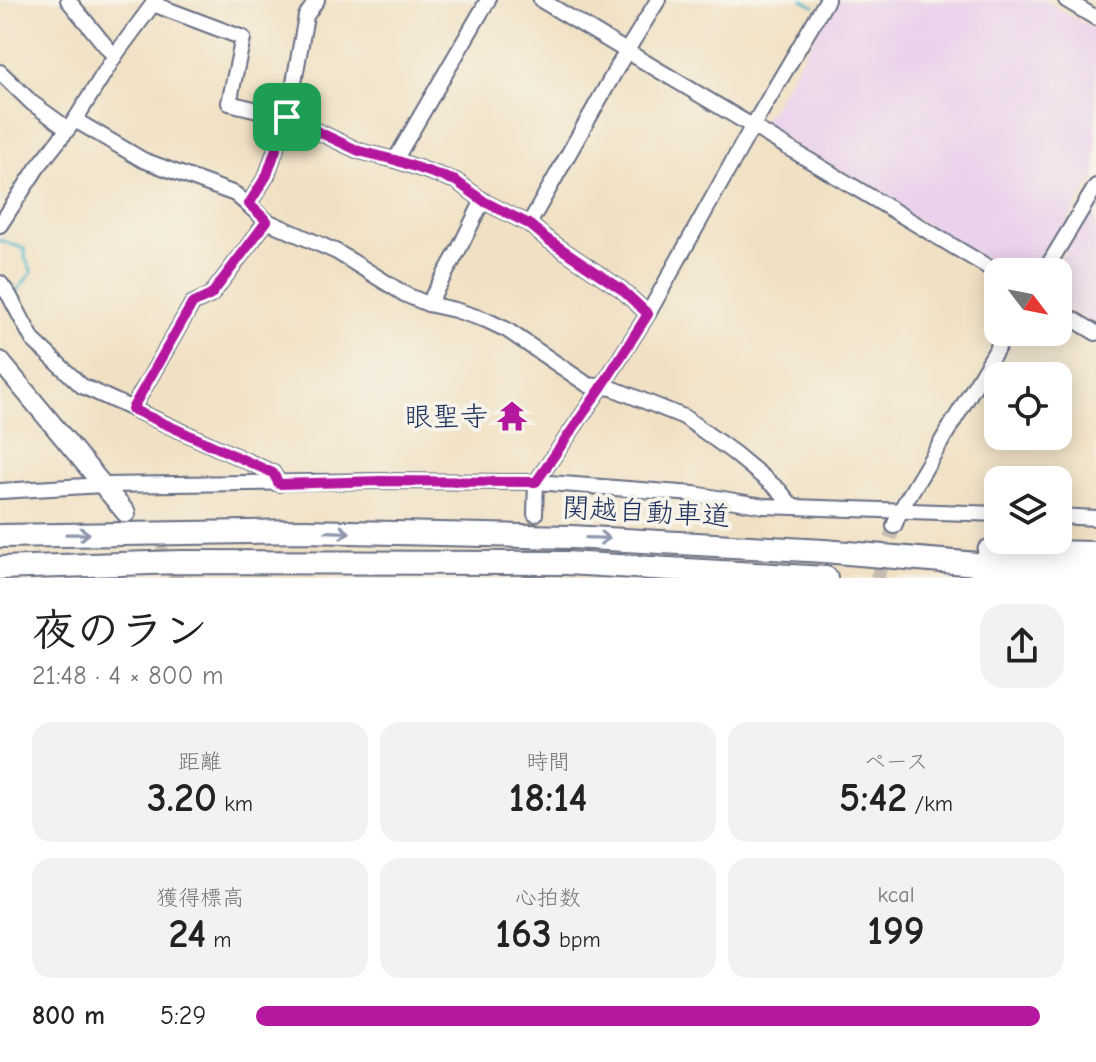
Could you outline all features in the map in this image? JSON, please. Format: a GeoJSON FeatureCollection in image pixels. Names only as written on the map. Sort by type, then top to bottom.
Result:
{"type":"FeatureCollection","features":[{"type":"Feature","properties":{"kind":"highway","name":"関越自動車道"},"geometry":{"type":"LineString","coordinates":[[0,536],[304,531],[633,540],[824,551],[1096,574]]}},
{"type":"Feature","properties":{"kind":"highway"},"geometry":{"type":"LineString","coordinates":[[824,551],[1096,553]]}},
{"type":"Feature","properties":{"kind":"highway","name":"関越自動車道"},"geometry":{"type":"LineString","coordinates":[[0,568],[180,562],[566,563],[826,578]]}},
{"type":"Feature","properties":{"kind":"main road"},"geometry":{"type":"LineString","coordinates":[[1,364],[126,513]]}},
{"type":"Feature","properties":{"kind":"street"},"geometry":{"type":"LineString","coordinates":[[68,0],[109,50],[116,54]]}},
{"type":"Feature","properties":{"kind":"street"},"geometry":{"type":"LineString","coordinates":[[249,204],[267,175],[287,117],[306,16],[317,0]]}},
{"type":"Feature","properties":{"kind":"street"},"geometry":{"type":"LineString","coordinates":[[395,160],[488,0]]}},
{"type":"Feature","properties":{"kind":"street"},"geometry":{"type":"LineString","coordinates":[[541,0],[984,265]]}},
{"type":"Feature","properties":{"kind":"street"},"geometry":{"type":"LineString","coordinates":[[529,224],[658,0]]}},
{"type":"Feature","properties":{"kind":"street"},"geometry":{"type":"LineString","coordinates":[[535,514],[536,482],[648,314],[827,0]]}},
{"type":"Feature","properties":{"kind":"street"},"geometry":{"type":"LineString","coordinates":[[1066,0],[1096,18]]}},
{"type":"Feature","properties":{"kind":"street"},"geometry":{"type":"LineString","coordinates":[[0,225],[155,2],[243,38],[229,103],[287,117],[359,151],[456,181],[483,200],[529,224],[621,289],[648,314]]}},
{"type":"Feature","properties":{"kind":"street"},"geometry":{"type":"LineString","coordinates":[[0,72],[32,103],[143,160],[235,194],[267,221],[337,252],[406,295],[486,320],[507,330],[588,385],[612,388],[684,417],[734,453],[780,491],[792,506]]}},
{"type":"Feature","properties":{"kind":"street"},"geometry":{"type":"LineString","coordinates":[[1052,258],[1096,186]]}},
{"type":"Feature","properties":{"kind":"street"},"geometry":{"type":"LineString","coordinates":[[428,304],[483,200]]}},
{"type":"Feature","properties":{"kind":"street"},"geometry":{"type":"LineString","coordinates":[[132,409],[192,304],[211,295],[267,221]]}},
{"type":"Feature","properties":{"kind":"street"},"geometry":{"type":"LineString","coordinates":[[0,283],[33,340],[82,386],[273,473],[279,484]]}},
{"type":"Feature","properties":{"kind":"street"},"geometry":{"type":"LineString","coordinates":[[1072,318],[1096,333]]}},
{"type":"Feature","properties":{"kind":"street"},"geometry":{"type":"LineString","coordinates":[[894,526],[901,509],[999,346]]}},
{"type":"Feature","properties":{"kind":"street"},"geometry":{"type":"LineString","coordinates":[[0,491],[103,485],[536,482],[694,494],[764,506],[984,513]]}},
{"type":"Feature","properties":{"kind":"street"},"geometry":{"type":"LineString","coordinates":[[1072,517],[1096,518]]}},
{"type":"Feature","properties":{"kind":"shaded area"},"geometry":{"type":"Polygon","coordinates":[[[837,0],[1044,0],[1096,31],[1096,174],[1045,258],[984,259],[765,127],[763,122],[837,0]]]}},
{"type":"Feature","properties":{"kind":"shaded area"},"geometry":{"type":"Polygon","coordinates":[[[1096,201],[1096,327],[1072,312],[1072,258],[1061,258],[1096,201]]]}},
{"type":"Feature","properties":{"kind":"waterway"},"geometry":{"type":"LineString","coordinates":[[803,0],[814,6]]}},
{"type":"Feature","properties":{"kind":"waterway"},"geometry":{"type":"LineString","coordinates":[[0,240],[25,249],[25,258],[32,272],[14,294]]}},
{"type":"Feature","properties":{"kind":"tunnel"},"geometry":{"type":"LineString","coordinates":[[528,578],[535,514]]}},
{"type":"Feature","properties":{"kind":"tunnel"},"geometry":{"type":"LineString","coordinates":[[877,578],[894,526]]}},
{"type":"Feature","properties":{"kind":"tunnel"},"geometry":{"type":"LineString","coordinates":[[139,528],[181,578]]}},
{"type":"Feature","properties":{"kind":"place","name":"眼聖寺"},"geometry":{"type":"Point","coordinates":[512,416]}},
{"type":"Feature","properties":{"kind":"route"},"geometry":{"type":"LineString","coordinates":[[287,117],[359,151],[456,181],[485,202],[529,224],[621,289],[648,314],[536,482],[279,484],[273,473],[132,409],[192,304],[211,295],[267,221],[249,204],[267,175],[287,117]]}}]}
